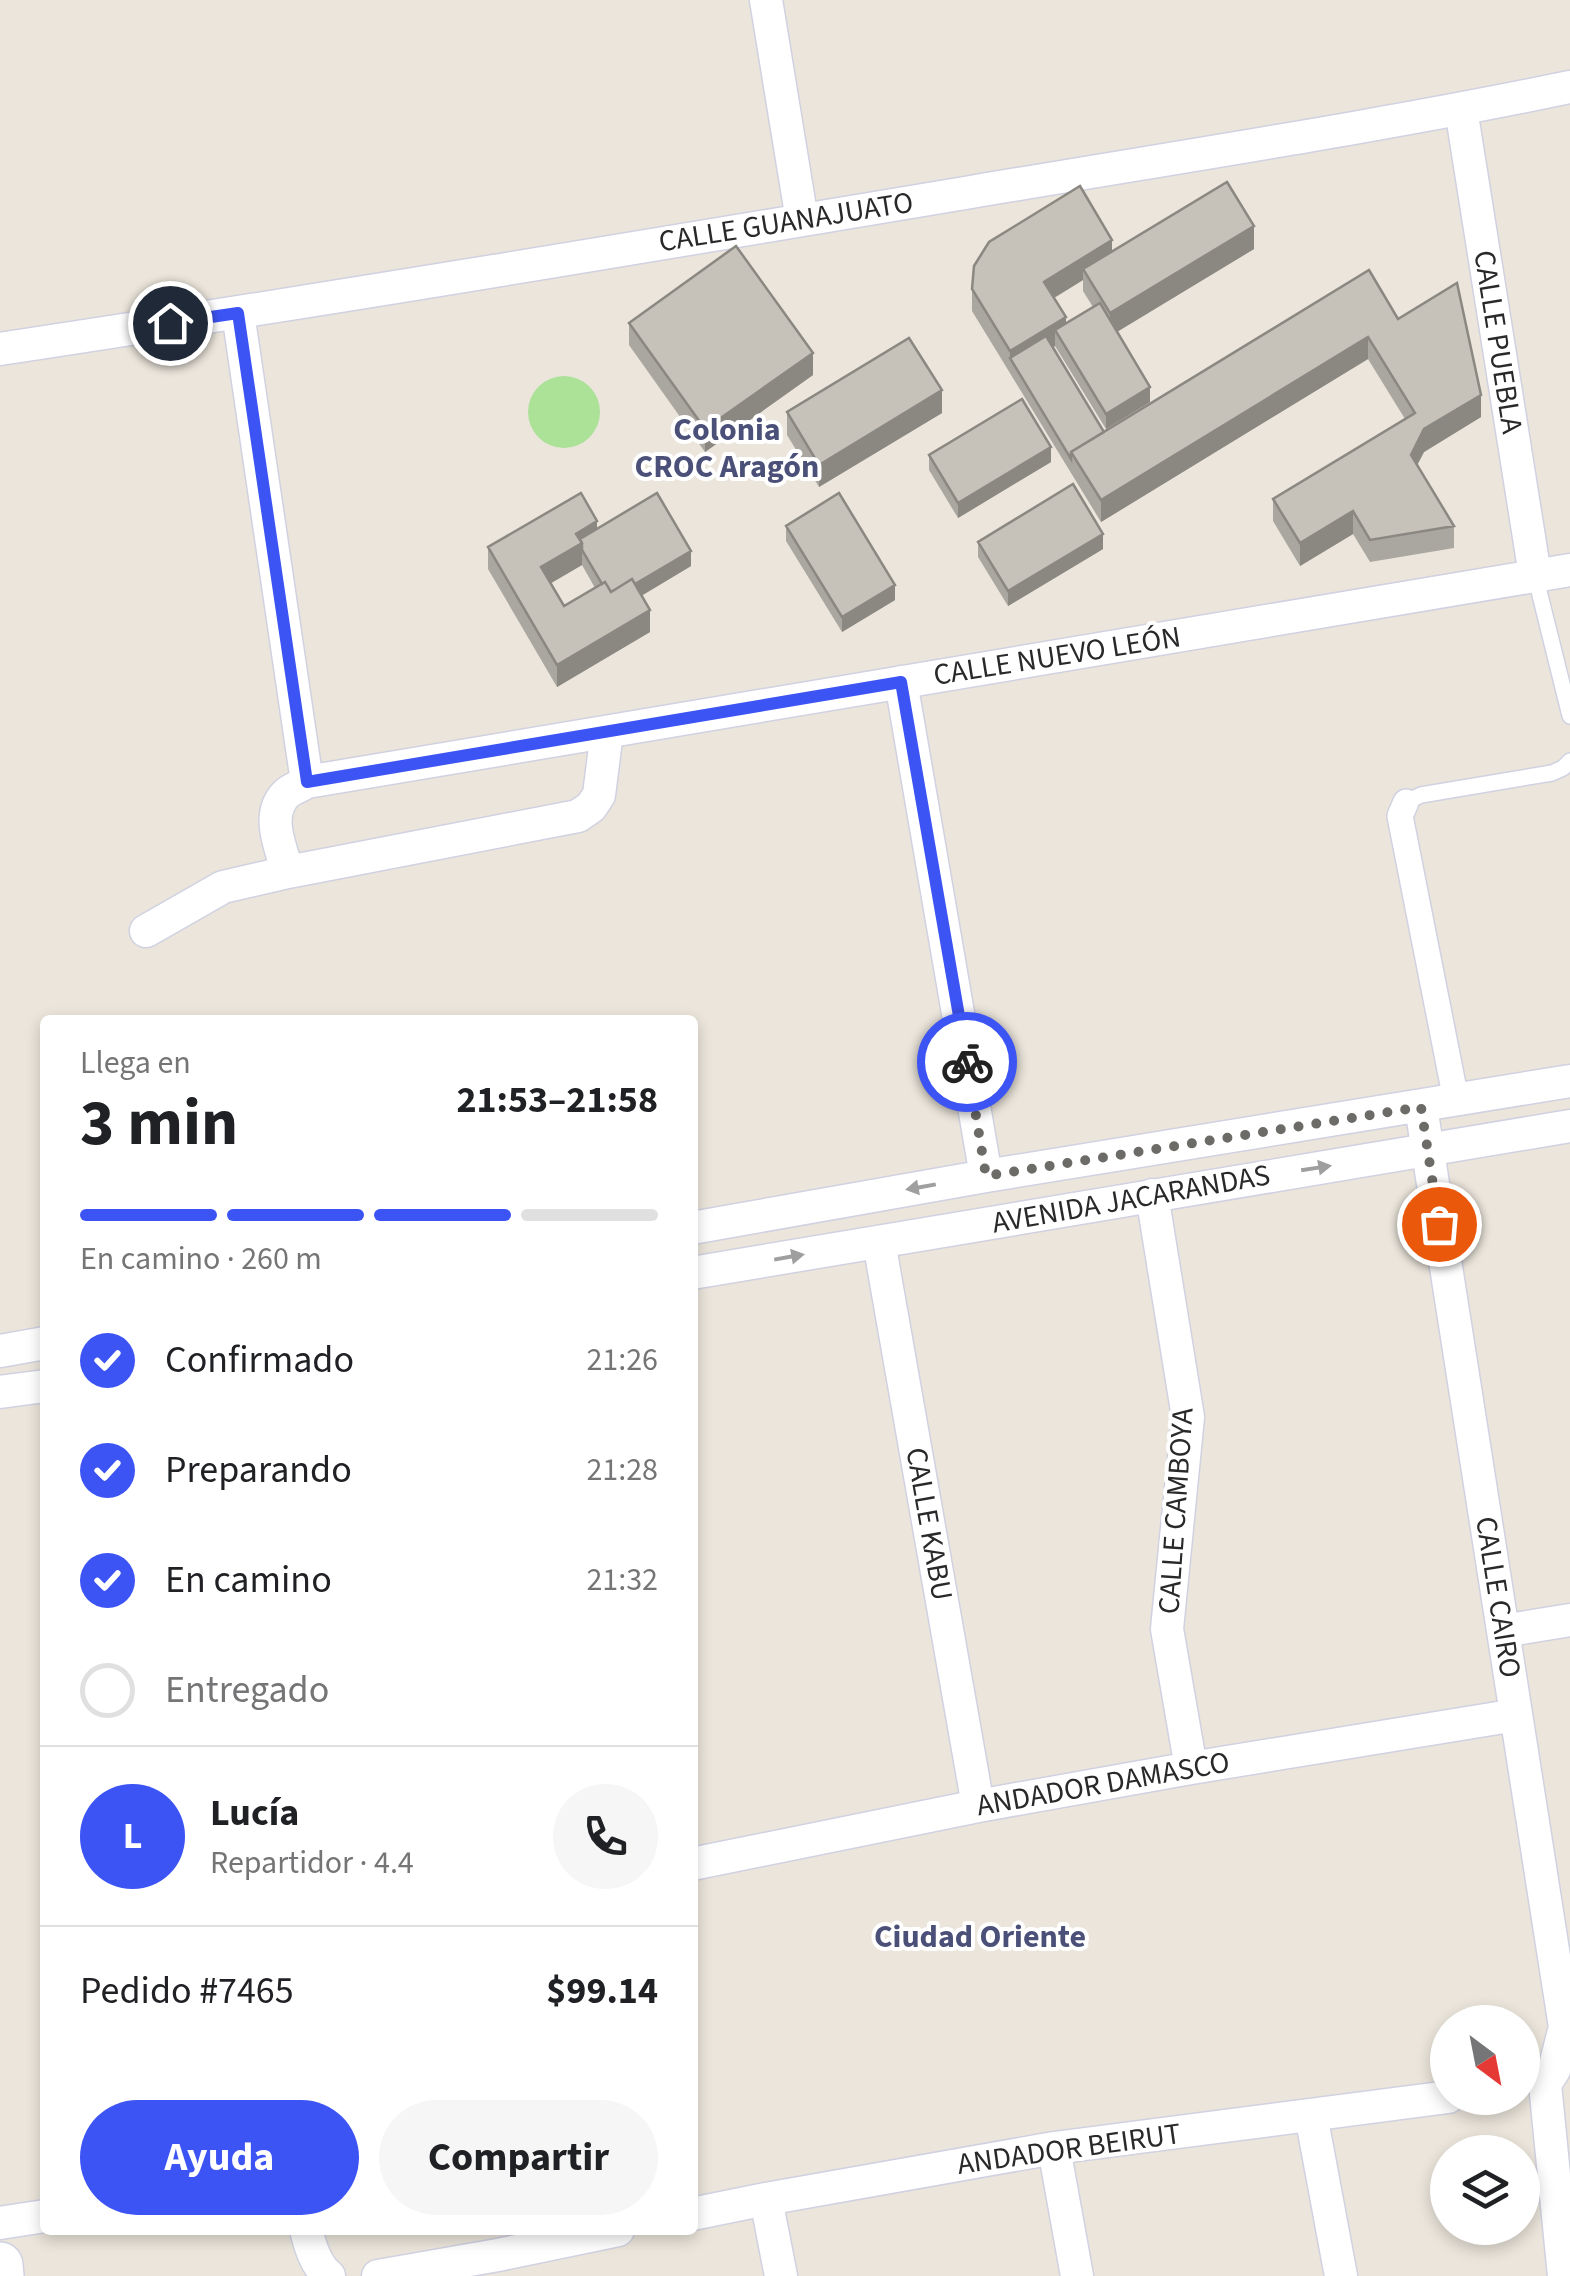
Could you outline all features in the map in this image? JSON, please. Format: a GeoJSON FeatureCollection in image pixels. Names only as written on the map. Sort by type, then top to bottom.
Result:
{"type":"FeatureCollection","features":[{"type":"Feature","properties":{"kind":"main road"},"geometry":{"type":"LineString","coordinates":[[0,2265],[2,2276]]}},
{"type":"Feature","properties":{"kind":"street"},"geometry":{"type":"LineString","coordinates":[[766,0],[802,220]]}},
{"type":"Feature","properties":{"kind":"street","name":"CALLE GUANAJUATO"},"geometry":{"type":"LineString","coordinates":[[0,350],[802,220],[1461,109],[1570,86]]}},
{"type":"Feature","properties":{"kind":"street","name":"CALLE PUEBLA"},"geometry":{"type":"LineString","coordinates":[[1461,109],[1536,576]]}},
{"type":"Feature","properties":{"kind":"street"},"geometry":{"type":"LineString","coordinates":[[238,313],[307,782],[286,794],[278,808],[275,824],[288,872]]}},
{"type":"Feature","properties":{"kind":"street","name":"CALLE NUEVO LEÓN"},"geometry":{"type":"LineString","coordinates":[[307,782],[1570,570]]}},
{"type":"Feature","properties":{"kind":"street"},"geometry":{"type":"LineString","coordinates":[[901,682],[986,1176]]}},
{"type":"Feature","properties":{"kind":"street"},"geometry":{"type":"LineString","coordinates":[[146,931],[223,887],[578,816],[591,808],[599,796],[606,732]]}},
{"type":"Feature","properties":{"kind":"street"},"geometry":{"type":"LineString","coordinates":[[1406,802],[1400,816],[1456,1100]]}},
{"type":"Feature","properties":{"kind":"street","name":"AVENIDA JACARANDAS"},"geometry":{"type":"LineString","coordinates":[[698,1227],[1570,1081]]}},
{"type":"Feature","properties":{"kind":"street","name":"CALLE CAIRO"},"geometry":{"type":"LineString","coordinates":[[1421,1107],[1516,1715],[1566,1995],[1566,2027],[1554,2070],[1540,2080]]}},
{"type":"Feature","properties":{"kind":"street","name":"AVENIDA JACARANDAS"},"geometry":{"type":"LineString","coordinates":[[698,1272],[1570,1126]]}},
{"type":"Feature","properties":{"kind":"street","name":"CALLE CAMBOYA"},"geometry":{"type":"LineString","coordinates":[[1152,1195],[1188,1417],[1167,1629],[1191,1768]]}},
{"type":"Feature","properties":{"kind":"street","name":"CALLE KABU"},"geometry":{"type":"LineString","coordinates":[[879,1242],[978,1806]]}},
{"type":"Feature","properties":{"kind":"street"},"geometry":{"type":"LineString","coordinates":[[0,1351],[40,1344]]}},
{"type":"Feature","properties":{"kind":"street"},"geometry":{"type":"LineString","coordinates":[[0,1392],[40,1387]]}},
{"type":"Feature","properties":{"kind":"street"},"geometry":{"type":"LineString","coordinates":[[1503,1631],[1570,1620]]}},
{"type":"Feature","properties":{"kind":"street","name":"ANDADOR DAMASCO"},"geometry":{"type":"LineString","coordinates":[[698,1863],[978,1806],[1516,1715]]}},
{"type":"Feature","properties":{"kind":"street","name":"ANDADOR BEIRUT"},"geometry":{"type":"LineString","coordinates":[[698,2213],[1054,2148],[1430,2099]]}},
{"type":"Feature","properties":{"kind":"street"},"geometry":{"type":"LineString","coordinates":[[1311,2115],[1341,2276]]}},
{"type":"Feature","properties":{"kind":"street"},"geometry":{"type":"LineString","coordinates":[[1539,2115],[1564,2276]]}},
{"type":"Feature","properties":{"kind":"street"},"geometry":{"type":"LineString","coordinates":[[1054,2148],[1078,2276]]}},
{"type":"Feature","properties":{"kind":"street"},"geometry":{"type":"LineString","coordinates":[[766,2198],[782,2276]]}},
{"type":"Feature","properties":{"kind":"street"},"geometry":{"type":"LineString","coordinates":[[0,2223],[40,2217]]}},
{"type":"Feature","properties":{"kind":"street"},"geometry":{"type":"LineString","coordinates":[[308,2235],[327,2275]]}},
{"type":"Feature","properties":{"kind":"street"},"geometry":{"type":"LineString","coordinates":[[378,2276],[500,2266],[602,2235]]}},
{"type":"Feature","properties":{"kind":"lane"},"geometry":{"type":"LineString","coordinates":[[1536,576],[1570,716]]}},
{"type":"Feature","properties":{"kind":"lane"},"geometry":{"type":"LineString","coordinates":[[1406,802],[1421,795],[1552,772],[1570,761]]}},
{"type":"Feature","properties":{"kind":"green space"},"geometry":{"type":"Polygon","coordinates":[[[564,376],[590,386],[600,412],[590,438],[564,448],[538,438],[528,412],[538,386],[564,376]]]}},
{"type":"Feature","properties":{"kind":"building"},"geometry":{"type":"Polygon","coordinates":[[[1227,182],[1254,226],[1110,313],[1083,269],[1227,182]]]}},
{"type":"Feature","properties":{"kind":"building"},"geometry":{"type":"Polygon","coordinates":[[[1080,186],[1112,240],[1044,282],[1066,317],[1010,351],[972,289],[974,266],[989,242],[1080,186]]]}},
{"type":"Feature","properties":{"kind":"building"},"geometry":{"type":"Polygon","coordinates":[[[736,246],[813,353],[705,429],[629,323],[736,246]]]}},
{"type":"Feature","properties":{"kind":"building"},"geometry":{"type":"Polygon","coordinates":[[[1369,270],[1398,319],[1457,283],[1481,395],[1424,429],[1411,455],[1454,526],[1370,540],[1353,511],[1300,543],[1273,499],[1415,413],[1368,337],[1101,500],[1071,452],[1369,270]]]}},
{"type":"Feature","properties":{"kind":"building"},"geometry":{"type":"Polygon","coordinates":[[[1100,303],[1150,387],[1106,414],[1055,330],[1100,303]]]}},
{"type":"Feature","properties":{"kind":"building"},"geometry":{"type":"Polygon","coordinates":[[[1046,336],[1104,432],[1071,452],[1071,459],[1010,358],[1046,336]]]}},
{"type":"Feature","properties":{"kind":"building"},"geometry":{"type":"Polygon","coordinates":[[[909,338],[942,390],[819,465],[787,412],[909,338]]]}},
{"type":"Feature","properties":{"kind":"building"},"geometry":{"type":"Polygon","coordinates":[[[1022,399],[1051,447],[958,503],[929,455],[1022,399]]]}},
{"type":"Feature","properties":{"kind":"building"},"geometry":{"type":"Polygon","coordinates":[[[1073,484],[1103,534],[1008,591],[978,542],[1073,484]]]}},
{"type":"Feature","properties":{"kind":"building"},"geometry":{"type":"Polygon","coordinates":[[[581,493],[597,521],[576,534],[582,543],[541,567],[564,606],[605,582],[611,592],[632,579],[650,610],[557,665],[488,547],[581,493]]]}},
{"type":"Feature","properties":{"kind":"building"},"geometry":{"type":"Polygon","coordinates":[[[657,493],[691,551],[635,584],[632,579],[611,592],[582,550],[580,539],[657,493]]]}},
{"type":"Feature","properties":{"kind":"building"},"geometry":{"type":"Polygon","coordinates":[[[839,493],[895,585],[842,617],[786,526],[839,493]]]}},
{"type":"Feature","properties":{"kind":"way so far"},"geometry":{"type":"LineString","coordinates":[[967,1062],[986,1176],[1421,1107],[1439,1224]]}},
{"type":"Feature","properties":{"kind":"district","name":"Colonia CROC Aragón"},"geometry":{"type":"Point","coordinates":[727,448]}},
{"type":"Feature","properties":{"kind":"district","name":"Ciudad Oriente"},"geometry":{"type":"Point","coordinates":[980,1937]}},
{"type":"Feature","properties":{"kind":"route"},"geometry":{"type":"LineString","coordinates":[[170,323],[238,313],[307,782],[901,682],[967,1062]]}}]}
